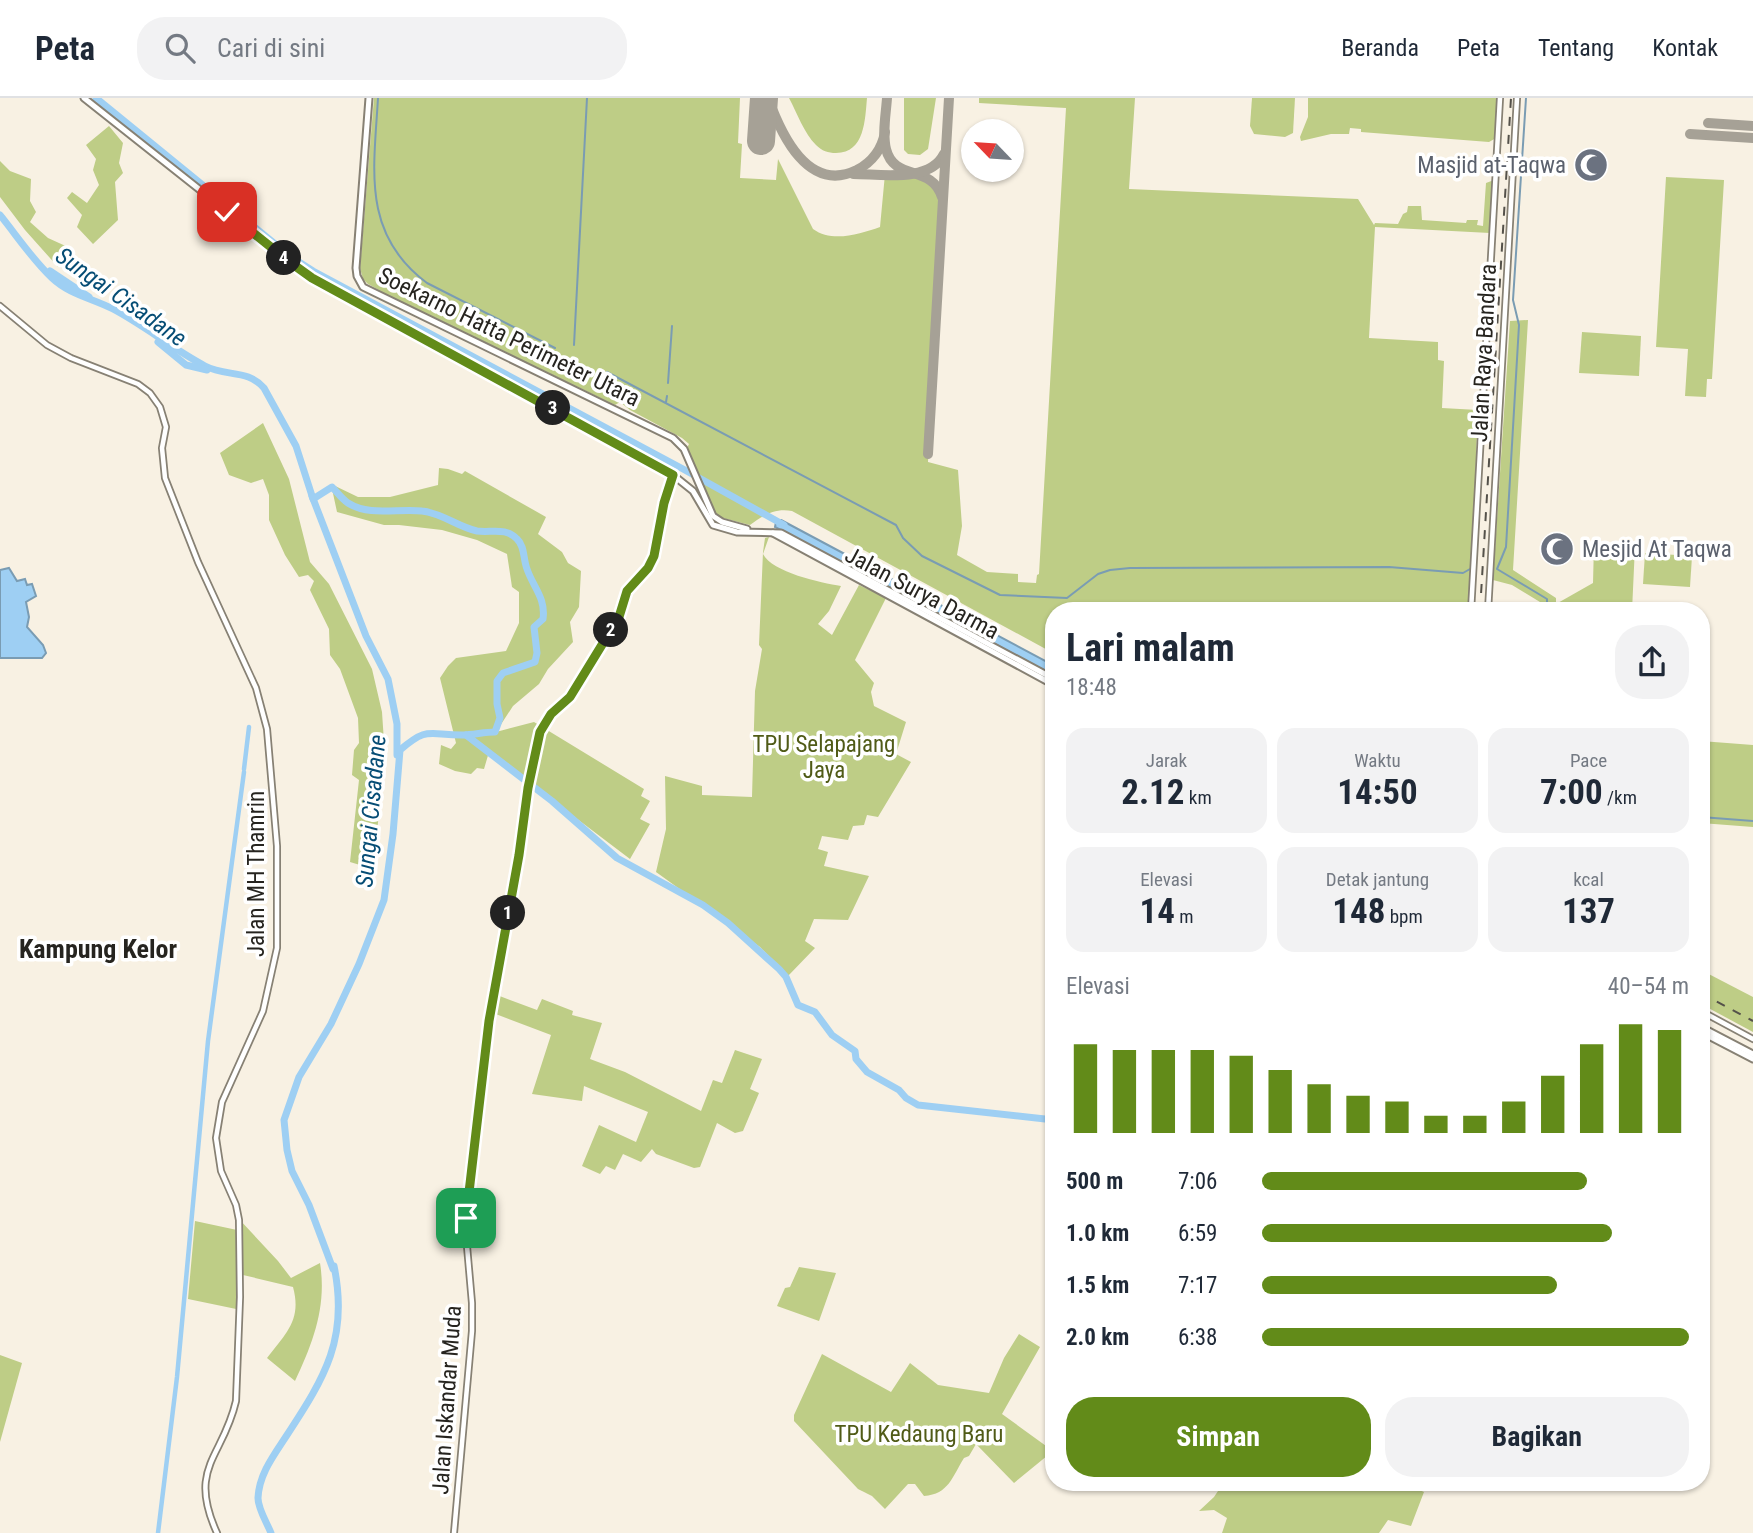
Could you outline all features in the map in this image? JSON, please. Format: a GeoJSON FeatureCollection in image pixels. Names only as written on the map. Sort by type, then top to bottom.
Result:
{"type":"FeatureCollection","features":[{"type":"Feature","properties":{"kind":"main road","name":"Jalan Surya Darma"},"geometry":{"type":"LineString","coordinates":[[84,98],[304,273],[673,475],[693,491],[713,525],[737,532],[781,533],[1045,674]]}},
{"type":"Feature","properties":{"kind":"main road","name":"Soekarno Hatta Perimeter Utara"},"geometry":{"type":"LineString","coordinates":[[369,98],[356,268],[363,287],[673,438],[682,445],[711,512],[717,519],[745,529],[767,530],[773,533]]}},
{"type":"Feature","properties":{"kind":"main road","name":"Jalan Surya Darma"},"geometry":{"type":"LineString","coordinates":[[773,533],[1045,680]]}},
{"type":"Feature","properties":{"kind":"main road"},"geometry":{"type":"LineString","coordinates":[[1710,1032],[1753,1054]]}},
{"type":"Feature","properties":{"kind":"main road"},"geometry":{"type":"LineString","coordinates":[[1710,1037],[1753,1059]]}},
{"type":"Feature","properties":{"kind":"street","name":"Jalan Raya Bandara"},"geometry":{"type":"LineString","coordinates":[[1472,602],[1500,98]]}},
{"type":"Feature","properties":{"kind":"street","name":"Jalan Raya Bandara"},"geometry":{"type":"LineString","coordinates":[[1489,602],[1517,98]]}},
{"type":"Feature","properties":{"kind":"street","name":"Jalan MH Thamrin"},"geometry":{"type":"LineString","coordinates":[[0,306],[29,332],[59,352],[138,384],[150,393],[160,407],[166,426],[162,448],[165,478],[198,562],[256,688],[271,748],[277,846],[277,948],[264,1011],[222,1102],[215,1138],[221,1171],[238,1211],[240,1297],[236,1401],[233,1416],[211,1461],[205,1485],[207,1508],[217,1533]]}},
{"type":"Feature","properties":{"kind":"street","name":"Jalan Iskandar Muda"},"geometry":{"type":"LineString","coordinates":[[454,1533],[472,1331],[467,1214],[493,998],[518,863],[528,788],[543,725],[570,697],[619,617],[627,591],[648,568],[654,556],[664,503],[673,475]]}},
{"type":"Feature","properties":{"kind":"street"},"geometry":{"type":"LineString","coordinates":[[1710,1016],[1753,1039]]}},
{"type":"Feature","properties":{"kind":"green space"},"geometry":{"type":"Polygon","coordinates":[[[374,98],[740,98],[740,178],[776,180],[778,159],[813,229],[829,236],[855,234],[880,227],[885,174],[914,174],[930,179],[940,193],[942,204],[928,462],[958,470],[962,526],[957,555],[987,572],[1018,574],[1018,582],[1036,583],[1039,574],[1066,108],[979,103],[979,98],[1135,98],[1129,189],[1358,199],[1374,225],[1398,224],[1408,206],[1421,206],[1422,220],[1466,223],[1467,220],[1478,220],[1477,225],[1483,226],[1486,183],[1494,180],[1490,233],[1375,227],[1369,338],[1438,342],[1438,360],[1444,361],[1442,408],[1478,410],[1470,602],[1045,602],[1045,649],[792,511],[769,513],[750,525],[715,516],[687,448],[689,444],[682,438],[620,402],[615,405],[386,294],[363,279],[360,268],[374,98]]]}},
{"type":"Feature","properties":{"kind":"green space"},"geometry":{"type":"Polygon","coordinates":[[[789,98],[867,98],[864,125],[858,141],[846,151],[833,153],[821,149],[808,135],[789,98]]]}},
{"type":"Feature","properties":{"kind":"green space"},"geometry":{"type":"Polygon","coordinates":[[[904,98],[936,98],[928,149],[920,155],[908,154],[904,150],[904,98]]]}},
{"type":"Feature","properties":{"kind":"green space"},"geometry":{"type":"Polygon","coordinates":[[[1252,98],[1295,98],[1293,133],[1285,137],[1254,134],[1250,126],[1252,98]]]}},
{"type":"Feature","properties":{"kind":"green space"},"geometry":{"type":"Polygon","coordinates":[[[1308,98],[1498,98],[1496,138],[1489,142],[1361,132],[1361,129],[1350,128],[1349,134],[1331,134],[1301,141],[1308,117],[1308,98]]]}},
{"type":"Feature","properties":{"kind":"green space"},"geometry":{"type":"Polygon","coordinates":[[[109,126],[123,143],[119,163],[123,173],[115,182],[118,220],[93,244],[77,227],[82,215],[67,198],[72,192],[87,203],[99,185],[93,170],[96,159],[86,145],[109,126]]]}},
{"type":"Feature","properties":{"kind":"green space"},"geometry":{"type":"Polygon","coordinates":[[[0,161],[10,171],[31,179],[30,201],[36,212],[30,222],[48,238],[70,248],[69,258],[58,267],[0,197],[0,161]]]}},
{"type":"Feature","properties":{"kind":"green space"},"geometry":{"type":"Polygon","coordinates":[[[1666,177],[1724,180],[1712,379],[1707,379],[1706,397],[1685,396],[1688,349],[1656,347],[1666,177]]]}},
{"type":"Feature","properties":{"kind":"green space"},"geometry":{"type":"Polygon","coordinates":[[[1528,320],[1513,570],[1556,598],[1556,602],[1540,602],[1512,585],[1493,580],[1510,321],[1528,320]]]}},
{"type":"Feature","properties":{"kind":"green space"},"geometry":{"type":"Polygon","coordinates":[[[1582,332],[1641,336],[1639,376],[1579,373],[1582,332]]]}},
{"type":"Feature","properties":{"kind":"green space"},"geometry":{"type":"Polygon","coordinates":[[[263,423],[289,479],[310,562],[329,584],[372,669],[382,712],[385,757],[376,841],[370,868],[350,862],[359,780],[352,775],[354,750],[359,743],[358,718],[340,669],[330,655],[329,629],[310,590],[314,581],[308,575],[299,577],[285,555],[269,520],[269,495],[263,479],[251,483],[229,475],[220,453],[263,423]]]}},
{"type":"Feature","properties":{"kind":"green space"},"geometry":{"type":"Polygon","coordinates":[[[439,468],[462,474],[465,471],[546,517],[538,534],[562,552],[568,563],[581,571],[579,607],[570,622],[573,642],[548,669],[539,684],[513,706],[496,732],[534,722],[644,789],[641,796],[650,801],[640,819],[650,824],[630,859],[489,752],[484,769],[477,768],[471,774],[439,764],[441,745],[451,749],[456,743],[440,678],[456,658],[506,651],[519,623],[519,592],[512,587],[507,554],[477,540],[442,530],[384,525],[337,512],[331,484],[358,497],[390,497],[438,485],[439,468]]]}},
{"type":"Feature","properties":{"kind":"green space","name":"TPU Selapajang Jaya"},"geometry":{"type":"Polygon","coordinates":[[[769,537],[763,554],[776,566],[798,576],[841,586],[829,611],[818,624],[832,635],[859,585],[886,598],[855,660],[874,683],[871,692],[874,706],[906,722],[896,754],[911,762],[878,817],[867,815],[864,825],[853,826],[848,840],[822,836],[818,849],[828,852],[824,866],[869,876],[848,920],[814,919],[805,941],[815,948],[788,976],[760,947],[656,872],[666,829],[665,776],[702,786],[702,795],[752,797],[755,691],[762,649],[759,645],[763,552],[765,538],[769,537]]]}},
{"type":"Feature","properties":{"kind":"green space"},"geometry":{"type":"Polygon","coordinates":[[[1594,544],[1635,546],[1632,602],[1560,602],[1593,583],[1594,544]]]}},
{"type":"Feature","properties":{"kind":"green space"},"geometry":{"type":"Polygon","coordinates":[[[1645,553],[1692,556],[1690,587],[1643,584],[1645,553]]]}},
{"type":"Feature","properties":{"kind":"green space"},"geometry":{"type":"Polygon","coordinates":[[[1710,742],[1753,745],[1753,827],[1710,824],[1710,742]]]}},
{"type":"Feature","properties":{"kind":"green space"},"geometry":{"type":"Polygon","coordinates":[[[1710,975],[1753,997],[1753,1032],[1710,1009],[1710,975]]]}},
{"type":"Feature","properties":{"kind":"green space"},"geometry":{"type":"Polygon","coordinates":[[[497,995],[537,1010],[542,999],[573,1011],[572,1015],[602,1023],[590,1059],[625,1072],[701,1111],[713,1080],[722,1083],[735,1050],[762,1059],[750,1089],[759,1093],[743,1131],[735,1133],[717,1123],[700,1167],[694,1168],[656,1154],[652,1149],[641,1162],[623,1154],[615,1170],[606,1166],[600,1174],[582,1166],[599,1125],[636,1142],[648,1112],[584,1086],[582,1101],[532,1094],[551,1035],[493,1013],[497,995]]]}},
{"type":"Feature","properties":{"kind":"green space"},"geometry":{"type":"Polygon","coordinates":[[[238,1218],[291,1278],[320,1263],[322,1294],[317,1324],[295,1381],[267,1358],[286,1333],[294,1317],[293,1287],[243,1275],[241,1310],[188,1299],[195,1221],[237,1230],[238,1218]]]}},
{"type":"Feature","properties":{"kind":"green space"},"geometry":{"type":"Polygon","coordinates":[[[799,1267],[836,1273],[819,1321],[777,1306],[799,1267]]]}},
{"type":"Feature","properties":{"kind":"green space","name":"TPU Kedaung Baru"},"geometry":{"type":"Polygon","coordinates":[[[1019,1334],[1040,1347],[1002,1414],[1045,1445],[1045,1458],[1014,1483],[976,1444],[953,1478],[939,1492],[924,1496],[915,1484],[908,1484],[885,1509],[872,1496],[858,1489],[794,1421],[794,1415],[822,1354],[891,1392],[910,1363],[938,1385],[989,1393],[1004,1358],[1019,1334]]]}},
{"type":"Feature","properties":{"kind":"green space"},"geometry":{"type":"Polygon","coordinates":[[[0,1355],[22,1363],[0,1442],[0,1355]]]}},
{"type":"Feature","properties":{"kind":"green space"},"geometry":{"type":"Polygon","coordinates":[[[1218,1491],[1424,1492],[1411,1526],[1388,1520],[1379,1533],[1222,1533],[1227,1518],[1214,1510],[1199,1511],[1218,1491]]]}},
{"type":"Feature","properties":{"kind":"water"},"geometry":{"type":"Polygon","coordinates":[[[781,520],[1045,661],[1045,671],[775,527],[776,522],[781,520]]]}},
{"type":"Feature","properties":{"kind":"water"},"geometry":{"type":"Polygon","coordinates":[[[9,568],[17,581],[25,579],[27,585],[32,584],[36,596],[26,602],[29,617],[27,627],[43,645],[46,653],[42,658],[0,658],[0,570],[9,568]]]}},
{"type":"Feature","properties":{"kind":"waterway"},"geometry":{"type":"LineString","coordinates":[[96,98],[291,257],[313,271],[784,525]]}},
{"type":"Feature","properties":{"kind":"waterway"},"geometry":{"type":"LineString","coordinates":[[378,98],[374,175],[376,199],[381,222],[391,243],[406,264],[427,283],[555,348]]}},
{"type":"Feature","properties":{"kind":"waterway"},"geometry":{"type":"LineString","coordinates":[[574,345],[587,98]]}},
{"type":"Feature","properties":{"kind":"waterway"},"geometry":{"type":"LineString","coordinates":[[1526,98],[1513,300],[1519,325],[1506,547],[1497,569],[1547,599],[1547,602]]}},
{"type":"Feature","properties":{"kind":"waterway"},"geometry":{"type":"LineString","coordinates":[[0,215],[38,263],[66,288],[113,309],[205,366],[258,382],[296,446],[313,499],[332,487],[348,503],[365,510],[422,511],[477,531],[498,531],[513,535],[521,545],[527,569],[541,599],[543,619],[534,627],[537,653],[535,662],[503,673],[497,681],[500,718],[495,732],[423,735],[400,750],[384,900],[359,964],[331,1024],[299,1077],[284,1120],[292,1171],[309,1205],[333,1269]]}},
{"type":"Feature","properties":{"kind":"waterway","name":"Sungai Cisadane"},"geometry":{"type":"LineString","coordinates":[[50,271],[89,297]]}},
{"type":"Feature","properties":{"kind":"waterway"},"geometry":{"type":"LineString","coordinates":[[668,383],[672,326]]}},
{"type":"Feature","properties":{"kind":"waterway","name":"Sungai Cisadane"},"geometry":{"type":"LineString","coordinates":[[158,342],[186,365],[207,370]]}},
{"type":"Feature","properties":{"kind":"waterway"},"geometry":{"type":"LineString","coordinates":[[607,372],[896,525],[903,538],[922,556],[1000,595],[1067,598],[1098,574],[1130,568],[1389,567],[1463,573],[1470,569]]}},
{"type":"Feature","properties":{"kind":"waterway"},"geometry":{"type":"LineString","coordinates":[[666,402],[667,396]]}},
{"type":"Feature","properties":{"kind":"waterway","name":"Sungai Cisadane"},"geometry":{"type":"LineString","coordinates":[[312,496],[366,636],[388,679],[397,724],[397,755]]}},
{"type":"Feature","properties":{"kind":"waterway"},"geometry":{"type":"LineString","coordinates":[[244,769],[249,727]]}},
{"type":"Feature","properties":{"kind":"waterway"},"geometry":{"type":"LineString","coordinates":[[466,735],[552,801],[617,858],[703,905],[728,923],[786,977],[798,1005],[815,1012],[832,1035],[855,1051],[856,1059],[867,1072],[899,1090],[906,1098],[918,1105],[1045,1119]]}},
{"type":"Feature","properties":{"kind":"waterway"},"geometry":{"type":"LineString","coordinates":[[158,1533],[177,1377],[208,1041],[244,772]]}},
{"type":"Feature","properties":{"kind":"waterway"},"geometry":{"type":"LineString","coordinates":[[1710,818],[1753,821]]}},
{"type":"Feature","properties":{"kind":"waterway","name":"Sungai Cisadane"},"geometry":{"type":"LineString","coordinates":[[271,1533],[259,1507],[259,1489],[268,1465],[323,1375],[330,1356],[338,1315],[334,1266]]}},
{"type":"Feature","properties":{"kind":"taxiway"},"geometry":{"type":"LineString","coordinates":[[768,98],[789,143],[811,167],[824,174],[840,175],[862,167],[879,149],[885,132]]}},
{"type":"Feature","properties":{"kind":"taxiway"},"geometry":{"type":"LineString","coordinates":[[887,98],[884,137],[890,159],[897,166],[930,180],[942,197]]}},
{"type":"Feature","properties":{"kind":"taxiway"},"geometry":{"type":"LineString","coordinates":[[928,454],[949,98]]}},
{"type":"Feature","properties":{"kind":"taxiway"},"geometry":{"type":"LineString","coordinates":[[1708,123],[1753,126]]}},
{"type":"Feature","properties":{"kind":"taxiway"},"geometry":{"type":"LineString","coordinates":[[1690,134],[1753,138]]}},
{"type":"Feature","properties":{"kind":"taxiway"},"geometry":{"type":"LineString","coordinates":[[853,174],[916,173],[937,163],[944,154]]}},
{"type":"Feature","properties":{"kind":"runway"},"geometry":{"type":"LineString","coordinates":[[761,141],[764,98]]}},
{"type":"Feature","properties":{"kind":"railway"},"geometry":{"type":"LineString","coordinates":[[1481,602],[1511,98]]}},
{"type":"Feature","properties":{"kind":"railway"},"geometry":{"type":"LineString","coordinates":[[1710,998],[1753,1021]]}},
{"type":"Feature","properties":{"kind":"place","name":"Masjid at-Taqwa"},"geometry":{"type":"Point","coordinates":[1591,165]}},
{"type":"Feature","properties":{"kind":"place","name":"Mesjid At Taqwa"},"geometry":{"type":"Point","coordinates":[1557,549]}},
{"type":"Feature","properties":{"kind":"district","name":"Kampung Kelor"},"geometry":{"type":"Point","coordinates":[98,949]}},
{"type":"Feature","properties":{"kind":"route"},"geometry":{"type":"LineString","coordinates":[[227,212],[312,278],[673,475],[664,503],[656,550],[648,568],[627,591],[619,617],[570,697],[551,714],[540,732],[489,1021],[466,1218]]}}]}
